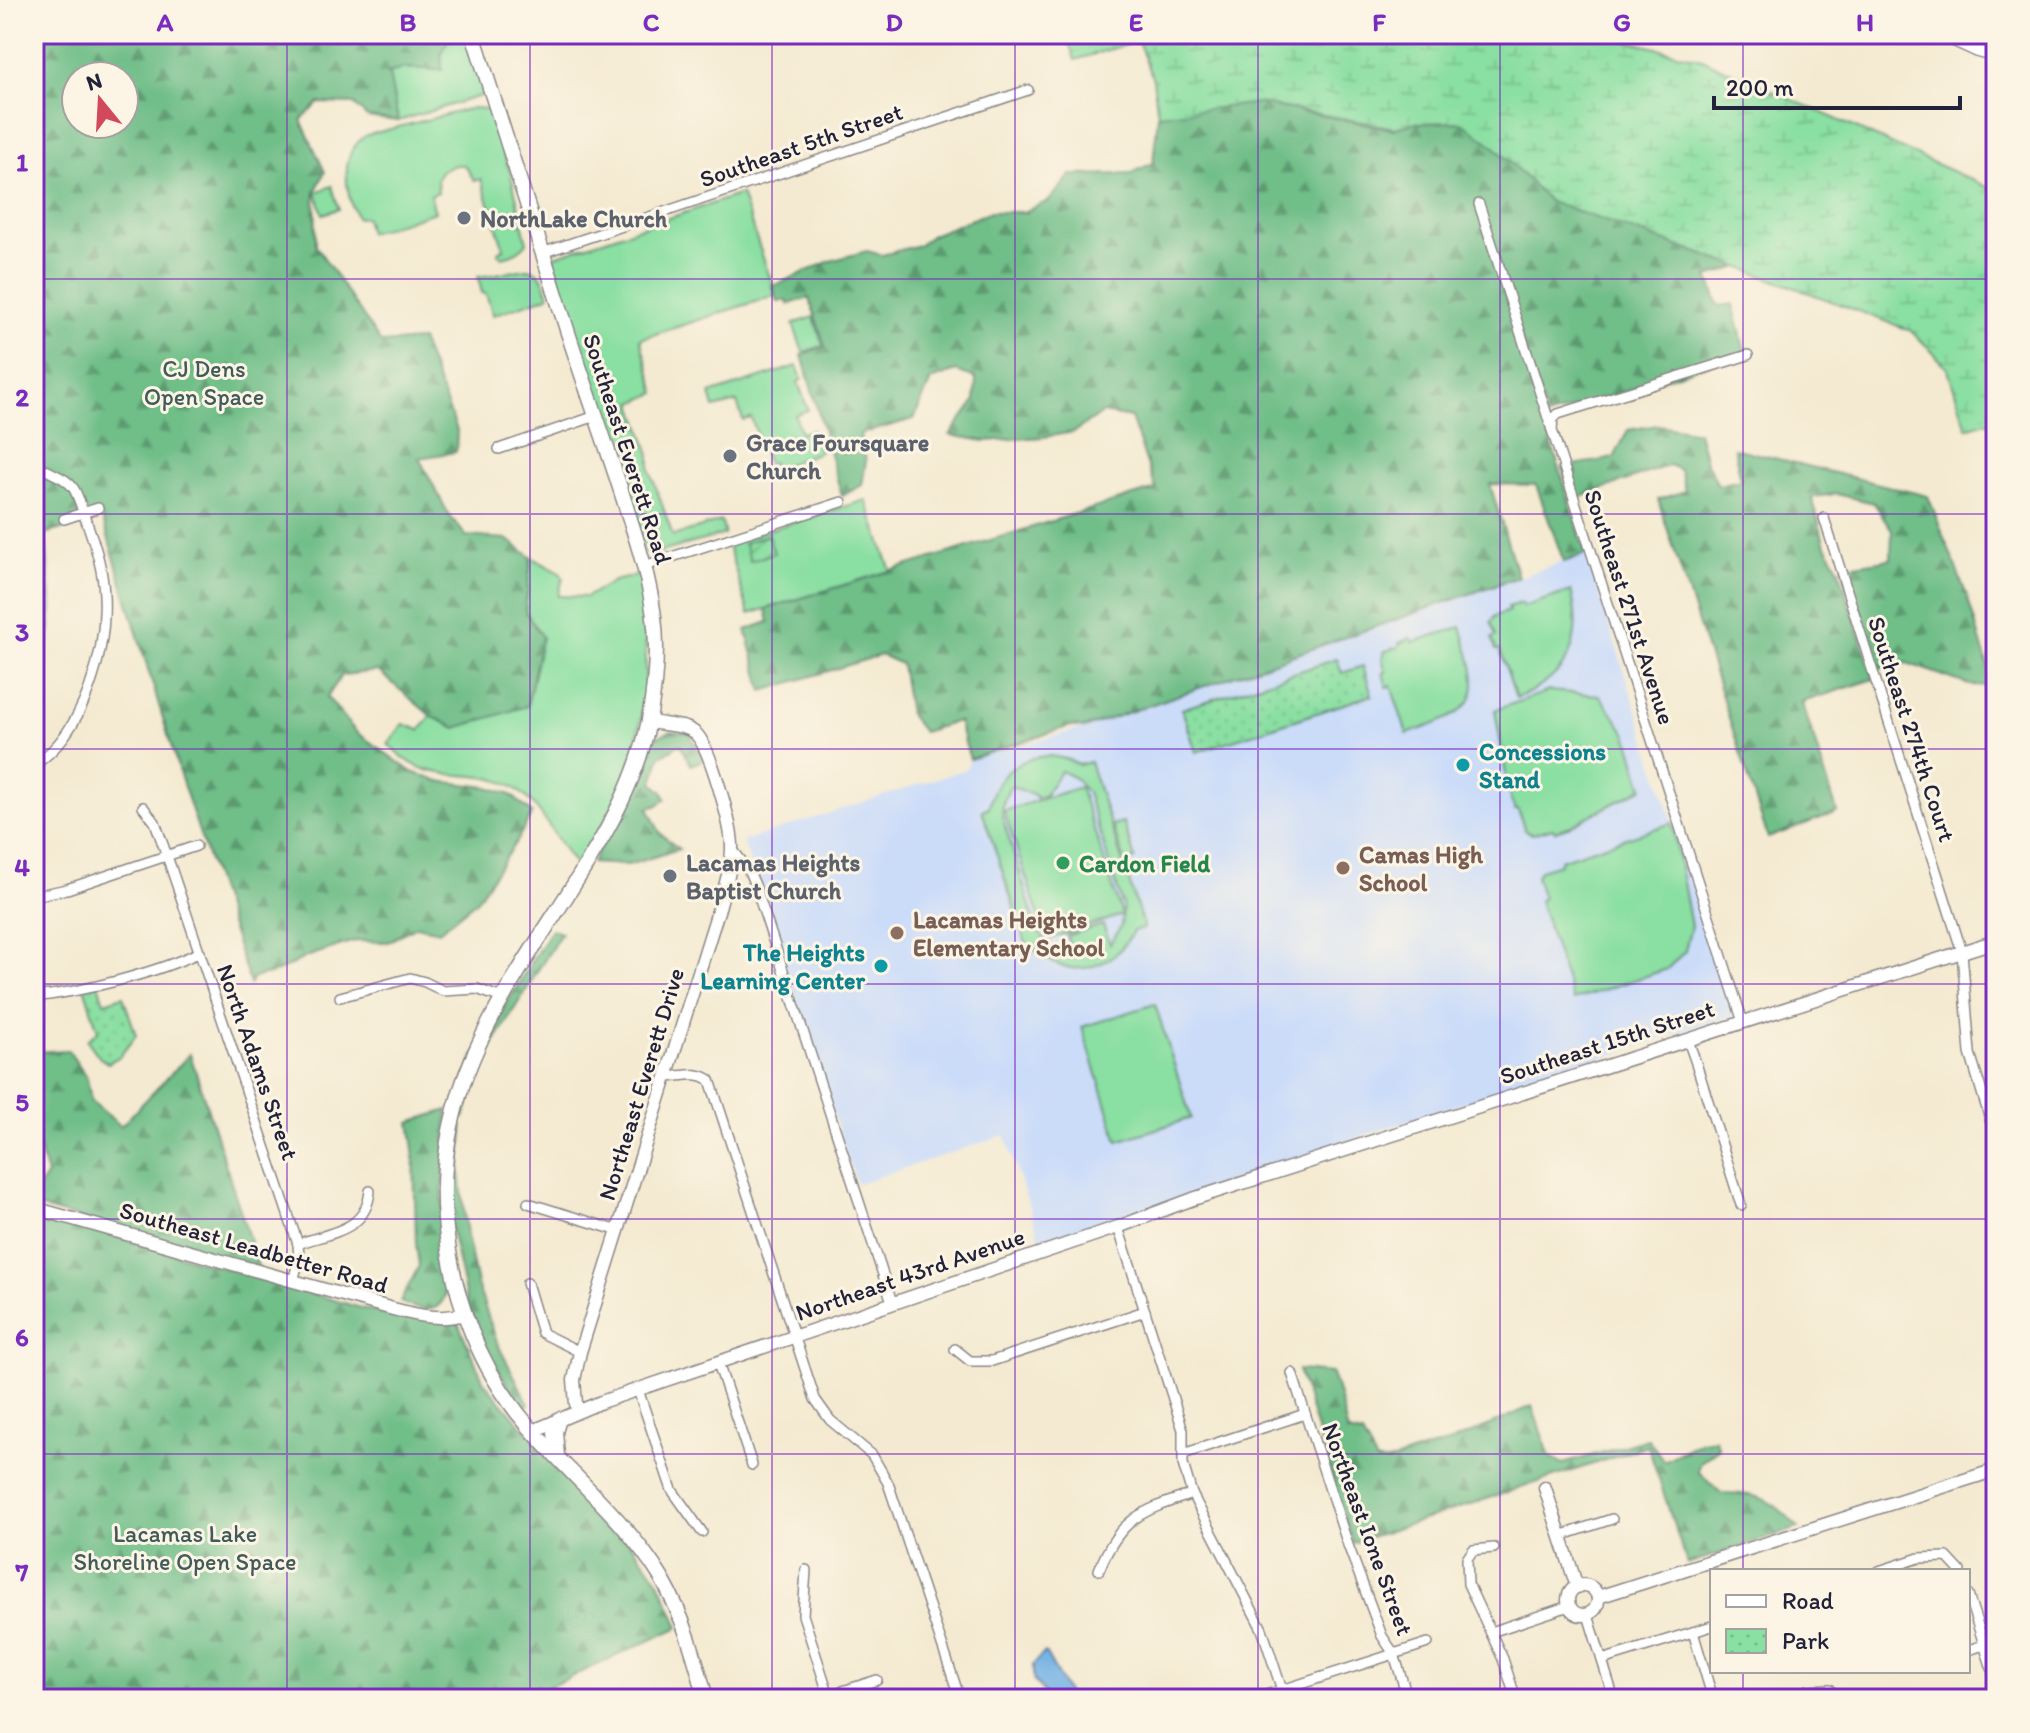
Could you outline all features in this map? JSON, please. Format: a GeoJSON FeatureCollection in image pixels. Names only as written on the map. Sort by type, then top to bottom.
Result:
{"type":"FeatureCollection","features":[{"type":"Feature","properties":{"kind":"main road","name":"Southeast Everett Road"},"geometry":{"type":"LineString","coordinates":[[473,34],[644,566],[656,649],[648,721],[625,792],[580,875],[502,998],[465,1072],[446,1149],[444,1217],[457,1295],[494,1379],[533,1431],[637,1543],[662,1579],[686,1629],[706,1699]]}},
{"type":"Feature","properties":{"kind":"main road"},"geometry":{"type":"LineString","coordinates":[[557,1456],[555,1432],[559,1419]]}},
{"type":"Feature","properties":{"kind":"street"},"geometry":{"type":"LineString","coordinates":[[1941,34],[1996,56]]}},
{"type":"Feature","properties":{"kind":"street","name":"Southeast 5th Street"},"geometry":{"type":"LineString","coordinates":[[542,253],[1028,90]]}},
{"type":"Feature","properties":{"kind":"street","name":"Southeast 271st Avenue"},"geometry":{"type":"LineString","coordinates":[[1479,204],[1743,1022]]}},
{"type":"Feature","properties":{"kind":"street"},"geometry":{"type":"LineString","coordinates":[[1552,429],[1553,419],[1558,414],[1748,355]]}},
{"type":"Feature","properties":{"kind":"street"},"geometry":{"type":"LineString","coordinates":[[499,449],[596,416]]}},
{"type":"Feature","properties":{"kind":"street"},"geometry":{"type":"LineString","coordinates":[[34,461],[73,487],[100,562],[104,593],[104,627],[76,721],[57,748],[34,765]]}},
{"type":"Feature","properties":{"kind":"street"},"geometry":{"type":"LineString","coordinates":[[644,566],[842,502]]}},
{"type":"Feature","properties":{"kind":"street"},"geometry":{"type":"LineString","coordinates":[[64,519],[98,508]]}},
{"type":"Feature","properties":{"kind":"street","name":"Southeast 274th Court"},"geometry":{"type":"LineString","coordinates":[[1824,518],[1962,952],[1970,1053],[1996,1139]]}},
{"type":"Feature","properties":{"kind":"street","name":"Northeast Everett Drive"},"geometry":{"type":"LineString","coordinates":[[576,1404],[574,1380],[580,1352],[719,908],[732,849],[724,804],[705,746],[698,735],[689,729],[648,721]]}},
{"type":"Feature","properties":{"kind":"street","name":"North Adams Street"},"geometry":{"type":"LineString","coordinates":[[143,807],[155,822],[298,1244],[299,1258],[293,1282]]}},
{"type":"Feature","properties":{"kind":"street"},"geometry":{"type":"LineString","coordinates":[[34,896],[67,889],[196,846]]}},
{"type":"Feature","properties":{"kind":"street"},"geometry":{"type":"LineString","coordinates":[[732,849],[748,869],[755,885],[892,1302]]}},
{"type":"Feature","properties":{"kind":"street","name":"Southeast 15th Street"},"geometry":{"type":"LineString","coordinates":[[1232,1186],[1996,941]]}},
{"type":"Feature","properties":{"kind":"street"},"geometry":{"type":"LineString","coordinates":[[34,997],[124,977],[200,952]]}},
{"type":"Feature","properties":{"kind":"street"},"geometry":{"type":"LineString","coordinates":[[340,997],[410,978],[443,991],[477,989],[502,998]]}},
{"type":"Feature","properties":{"kind":"street"},"geometry":{"type":"LineString","coordinates":[[1685,1040],[1696,1063],[1741,1205]]}},
{"type":"Feature","properties":{"kind":"street"},"geometry":{"type":"LineString","coordinates":[[666,1077],[695,1074],[704,1075],[710,1080],[815,1399],[830,1420],[872,1455],[888,1483],[960,1699]]}},
{"type":"Feature","properties":{"kind":"street","name":"Northeast 43rd Avenue"},"geometry":{"type":"LineString","coordinates":[[533,1431],[601,1402],[1232,1186]]}},
{"type":"Feature","properties":{"kind":"street"},"geometry":{"type":"LineString","coordinates":[[298,1244],[353,1224],[367,1209],[370,1191]]}},
{"type":"Feature","properties":{"kind":"street"},"geometry":{"type":"LineString","coordinates":[[528,1203],[619,1231]]}},
{"type":"Feature","properties":{"kind":"street","name":"Southeast Leadbetter Road"},"geometry":{"type":"LineString","coordinates":[[34,1208],[414,1314],[451,1318],[464,1314]]}},
{"type":"Feature","properties":{"kind":"street"},"geometry":{"type":"LineString","coordinates":[[1118,1227],[1183,1430],[1183,1454],[1192,1494],[1262,1629],[1282,1690]]}},
{"type":"Feature","properties":{"kind":"street"},"geometry":{"type":"LineString","coordinates":[[527,1283],[542,1333],[580,1352]]}},
{"type":"Feature","properties":{"kind":"street"},"geometry":{"type":"LineString","coordinates":[[955,1349],[970,1361],[992,1361],[1145,1311]]}},
{"type":"Feature","properties":{"kind":"street"},"geometry":{"type":"LineString","coordinates":[[718,1363],[752,1465]]}},
{"type":"Feature","properties":{"kind":"street","name":"Northeast Ione Street"},"geometry":{"type":"LineString","coordinates":[[1292,1373],[1348,1545],[1382,1636],[1394,1654],[1408,1699]]}},
{"type":"Feature","properties":{"kind":"street"},"geometry":{"type":"LineString","coordinates":[[638,1390],[672,1490],[702,1532]]}},
{"type":"Feature","properties":{"kind":"street","name":"Northeast 43rd Avenue"},"geometry":{"type":"LineString","coordinates":[[533,1431],[540,1422],[576,1404],[601,1402]]}},
{"type":"Feature","properties":{"kind":"street"},"geometry":{"type":"LineString","coordinates":[[1183,1454],[1305,1414]]}},
{"type":"Feature","properties":{"kind":"street"},"geometry":{"type":"LineString","coordinates":[[1598,1597],[1996,1470]]}},
{"type":"Feature","properties":{"kind":"street"},"geometry":{"type":"LineString","coordinates":[[1545,1488],[1577,1587]]}},
{"type":"Feature","properties":{"kind":"street"},"geometry":{"type":"LineString","coordinates":[[1099,1570],[1110,1544],[1124,1525],[1153,1508],[1192,1494]]}},
{"type":"Feature","properties":{"kind":"street"},"geometry":{"type":"LineString","coordinates":[[1560,1536],[1612,1519]]}},
{"type":"Feature","properties":{"kind":"street"},"geometry":{"type":"LineString","coordinates":[[1494,1548],[1473,1550],[1467,1559],[1468,1584],[1491,1632],[1516,1699]]}},
{"type":"Feature","properties":{"kind":"street"},"geometry":{"type":"LineString","coordinates":[[1885,1569],[1919,1558],[1947,1557],[1958,1569]]}},
{"type":"Feature","properties":{"kind":"street"},"geometry":{"type":"LineString","coordinates":[[806,1570],[803,1615],[824,1697],[877,1680]]}},
{"type":"Feature","properties":{"kind":"street"},"geometry":{"type":"LineString","coordinates":[[1577,1587],[1590,1587],[1598,1597],[1595,1609],[1588,1615],[1579,1615],[1569,1606],[1569,1595],[1577,1587]]}},
{"type":"Feature","properties":{"kind":"street"},"geometry":{"type":"LineString","coordinates":[[1970,1601],[1996,1681]]}},
{"type":"Feature","properties":{"kind":"street"},"geometry":{"type":"LineString","coordinates":[[1491,1632],[1569,1606]]}},
{"type":"Feature","properties":{"kind":"street"},"geometry":{"type":"LineString","coordinates":[[1588,1615],[1614,1699]]}},
{"type":"Feature","properties":{"kind":"street"},"geometry":{"type":"LineString","coordinates":[[1602,1660],[1710,1627]]}},
{"type":"Feature","properties":{"kind":"street"},"geometry":{"type":"LineString","coordinates":[[1693,1632],[1713,1699]]}},
{"type":"Feature","properties":{"kind":"street"},"geometry":{"type":"LineString","coordinates":[[1254,1699],[1428,1643]]}},
{"type":"Feature","properties":{"kind":"street"},"geometry":{"type":"LineString","coordinates":[[1970,1649],[1984,1645]]}},
{"type":"Feature","properties":{"kind":"street"},"geometry":{"type":"LineString","coordinates":[[1792,1699],[1808,1690],[1830,1689]]}},
{"type":"Feature","properties":{"kind":"shaded area","name":"Camas High School"},"geometry":{"type":"Polygon","coordinates":[[[1586,554],[1736,1015],[1419,1117],[1042,1245],[1005,1135],[857,1184],[743,841],[966,769],[970,759],[1084,728],[1586,554]]]}},
{"type":"Feature","properties":{"kind":"green space","name":"CJ Dens Open Space"},"geometry":{"type":"Polygon","coordinates":[[[34,34],[452,34],[441,52],[442,70],[405,68],[389,73],[398,121],[367,117],[354,104],[319,103],[301,120],[325,172],[315,192],[316,246],[381,343],[421,340],[457,430],[456,452],[419,458],[449,515],[466,536],[507,539],[531,557],[525,611],[542,637],[527,706],[456,728],[431,716],[378,671],[342,675],[327,697],[355,731],[412,772],[437,781],[488,787],[511,795],[532,813],[518,839],[476,901],[439,931],[416,926],[388,942],[354,941],[306,957],[277,972],[253,978],[250,984],[181,778],[102,517],[45,534],[52,607],[48,645],[34,676],[34,34]]]}},
{"type":"Feature","properties":{"kind":"green space"},"geometry":{"type":"Polygon","coordinates":[[[452,34],[468,34],[487,94],[398,121],[388,73],[405,68],[442,70],[441,52],[452,34]]]}},
{"type":"Feature","properties":{"kind":"green space"},"geometry":{"type":"Polygon","coordinates":[[[1066,34],[1599,34],[1702,59],[1996,191],[1996,419],[1967,428],[1947,367],[1912,331],[1550,202],[1495,147],[1462,122],[1413,123],[1395,128],[1258,103],[1158,115],[1153,80],[1138,41],[1075,60],[1066,34]]]}},
{"type":"Feature","properties":{"kind":"green space"},"geometry":{"type":"Polygon","coordinates":[[[1221,103],[1258,103],[1393,129],[1413,123],[1462,122],[1495,147],[1550,202],[1739,267],[1708,277],[1719,306],[1733,304],[1745,352],[1547,417],[1477,203],[1586,554],[1564,562],[1536,485],[1490,484],[1518,577],[1084,728],[1070,726],[970,759],[958,721],[923,732],[909,714],[901,664],[881,655],[763,691],[746,630],[769,622],[766,609],[1156,489],[1131,418],[1102,413],[1074,432],[1044,437],[984,441],[950,435],[975,401],[976,378],[956,371],[931,380],[914,419],[860,434],[866,461],[862,485],[842,496],[802,355],[825,346],[809,298],[788,304],[787,300],[778,302],[773,286],[830,261],[867,251],[882,255],[919,245],[932,235],[990,212],[1023,212],[1049,201],[1071,175],[1130,174],[1153,163],[1158,115],[1221,103]]]}},
{"type":"Feature","properties":{"kind":"green space"},"geometry":{"type":"Polygon","coordinates":[[[473,108],[488,109],[511,175],[527,243],[512,254],[502,257],[499,254],[504,249],[481,179],[475,181],[464,165],[441,171],[437,179],[438,192],[430,195],[435,212],[369,233],[365,217],[357,218],[347,185],[348,162],[358,142],[367,135],[473,108]]]}},
{"type":"Feature","properties":{"kind":"green space"},"geometry":{"type":"Polygon","coordinates":[[[332,186],[339,209],[323,214],[316,192],[332,186]]]}},
{"type":"Feature","properties":{"kind":"green space"},"geometry":{"type":"Polygon","coordinates":[[[741,194],[776,295],[640,339],[656,393],[633,403],[650,455],[650,470],[673,536],[721,521],[725,534],[650,555],[645,551],[552,257],[741,194]]]}},
{"type":"Feature","properties":{"kind":"green space"},"geometry":{"type":"Polygon","coordinates":[[[526,269],[539,274],[549,296],[493,315],[478,277],[526,269]]]}},
{"type":"Feature","properties":{"kind":"green space"},"geometry":{"type":"Polygon","coordinates":[[[814,317],[823,346],[803,352],[793,324],[814,317]]]}},
{"type":"Feature","properties":{"kind":"green space"},"geometry":{"type":"Polygon","coordinates":[[[797,366],[802,379],[798,382],[808,410],[795,415],[801,433],[812,430],[820,452],[774,469],[772,462],[768,464],[751,418],[743,420],[737,402],[714,408],[710,394],[797,366]]]}},
{"type":"Feature","properties":{"kind":"green space"},"geometry":{"type":"Polygon","coordinates":[[[1658,425],[1698,432],[1706,461],[1718,485],[1741,480],[1734,448],[1928,496],[1967,596],[1994,686],[1969,685],[1907,663],[1875,669],[1842,567],[1891,559],[1892,530],[1874,503],[1836,494],[1812,497],[1824,542],[1838,568],[1874,679],[1802,702],[1837,812],[1768,838],[1658,500],[1685,491],[1680,470],[1669,465],[1573,500],[1563,467],[1614,458],[1628,430],[1658,425]]]}},
{"type":"Feature","properties":{"kind":"green space"},"geometry":{"type":"Polygon","coordinates":[[[866,500],[891,571],[749,614],[727,543],[866,500]]]}},
{"type":"Feature","properties":{"kind":"green space"},"geometry":{"type":"Polygon","coordinates":[[[768,535],[774,553],[750,561],[744,543],[768,535]]]}},
{"type":"Feature","properties":{"kind":"green space"},"geometry":{"type":"Polygon","coordinates":[[[531,557],[560,573],[563,578],[558,596],[586,597],[614,581],[640,575],[646,655],[638,735],[631,762],[616,797],[578,868],[533,804],[513,787],[490,778],[440,773],[417,766],[388,744],[403,724],[420,730],[431,716],[456,728],[525,611],[531,557]]]}},
{"type":"Feature","properties":{"kind":"green space"},"geometry":{"type":"Polygon","coordinates":[[[1571,591],[1575,627],[1568,657],[1548,681],[1516,698],[1500,650],[1496,650],[1492,638],[1496,636],[1491,622],[1495,616],[1509,611],[1508,607],[1521,603],[1523,607],[1571,591]]]}},
{"type":"Feature","properties":{"kind":"green space"},"geometry":{"type":"Polygon","coordinates":[[[1461,627],[1473,671],[1471,699],[1450,717],[1407,734],[1391,686],[1387,687],[1383,673],[1386,672],[1382,658],[1385,651],[1399,647],[1399,643],[1411,638],[1413,642],[1461,627]]]}},
{"type":"Feature","properties":{"kind":"green space"},"geometry":{"type":"Polygon","coordinates":[[[1337,659],[1342,673],[1363,666],[1372,695],[1196,752],[1182,709],[1337,659]]]}},
{"type":"Feature","properties":{"kind":"green space"},"geometry":{"type":"Polygon","coordinates":[[[1549,691],[1599,695],[1627,734],[1643,788],[1568,827],[1532,834],[1525,831],[1510,798],[1495,710],[1549,691]]]}},
{"type":"Feature","properties":{"kind":"green space"},"geometry":{"type":"Polygon","coordinates":[[[671,731],[689,733],[705,759],[691,765],[680,744],[660,757],[653,783],[666,799],[648,808],[660,833],[679,849],[628,865],[592,863],[647,741],[671,731]]]}},
{"type":"Feature","properties":{"kind":"green space"},"geometry":{"type":"Polygon","coordinates":[[[1037,757],[1067,759],[1079,765],[1090,762],[1144,928],[1133,931],[1114,955],[1089,967],[1062,966],[1036,950],[1029,952],[982,810],[989,807],[996,786],[1009,770],[1037,757]],[[1061,771],[1046,795],[1036,798],[1010,786],[1002,816],[1037,929],[1050,947],[1073,956],[1067,936],[1103,925],[1110,944],[1121,926],[1123,906],[1087,793],[1075,778],[1061,771]]]}},
{"type":"Feature","properties":{"kind":"green space","name":"Cardon Field"},"geometry":{"type":"Polygon","coordinates":[[[1080,787],[1122,915],[1047,940],[1004,811],[1080,787]]]}},
{"type":"Feature","properties":{"kind":"green space"},"geometry":{"type":"Polygon","coordinates":[[[1123,822],[1135,859],[1125,862],[1112,825],[1123,822]]]}},
{"type":"Feature","properties":{"kind":"green space"},"geometry":{"type":"Polygon","coordinates":[[[1672,823],[1691,926],[1685,951],[1667,969],[1573,1000],[1539,900],[1543,898],[1536,877],[1540,870],[1560,864],[1560,860],[1672,823]]]}},
{"type":"Feature","properties":{"kind":"green space"},"geometry":{"type":"Polygon","coordinates":[[[551,929],[561,933],[480,1065],[464,1118],[455,1118],[473,1059],[551,929]]]}},
{"type":"Feature","properties":{"kind":"green space"},"geometry":{"type":"Polygon","coordinates":[[[98,984],[104,1002],[123,996],[136,1035],[120,1056],[108,1063],[100,1058],[87,1040],[98,1031],[84,987],[98,984]]]}},
{"type":"Feature","properties":{"kind":"green space"},"geometry":{"type":"Polygon","coordinates":[[[1155,1004],[1191,1118],[1118,1141],[1082,1027],[1155,1004]]]}},
{"type":"Feature","properties":{"kind":"green space"},"geometry":{"type":"Polygon","coordinates":[[[68,1050],[87,1078],[91,1101],[121,1126],[190,1054],[258,1266],[34,1206],[34,1194],[47,1175],[34,1131],[34,1052],[68,1050]]]}},
{"type":"Feature","properties":{"kind":"green space"},"geometry":{"type":"Polygon","coordinates":[[[448,1110],[443,1182],[447,1286],[444,1298],[437,1307],[421,1309],[400,1302],[419,1266],[410,1122],[448,1110]]]}},
{"type":"Feature","properties":{"kind":"green space"},"geometry":{"type":"Polygon","coordinates":[[[454,1126],[463,1126],[460,1175],[467,1236],[477,1284],[498,1345],[529,1404],[523,1409],[481,1342],[468,1307],[448,1216],[454,1126]]]}},
{"type":"Feature","properties":{"kind":"green space","name":"Lacamas Lake Shoreline Open Space"},"geometry":{"type":"Polygon","coordinates":[[[34,1213],[365,1309],[458,1323],[484,1382],[596,1511],[633,1546],[659,1581],[679,1627],[523,1699],[34,1699],[34,1348],[37,1341],[34,1213]]]}},
{"type":"Feature","properties":{"kind":"green space"},"geometry":{"type":"Polygon","coordinates":[[[1298,1370],[1331,1373],[1348,1432],[1362,1435],[1377,1462],[1389,1462],[1451,1442],[1532,1406],[1550,1457],[1563,1464],[1648,1439],[1664,1461],[1702,1441],[1715,1439],[1719,1448],[1701,1462],[1698,1471],[1721,1493],[1746,1494],[1773,1504],[1798,1528],[1687,1564],[1648,1446],[1353,1543],[1298,1370]]]}},
{"type":"Feature","properties":{"kind":"water"},"geometry":{"type":"Polygon","coordinates":[[[1043,1653],[1071,1699],[1049,1699],[1033,1680],[1033,1665],[1043,1653]]]}},
{"type":"Feature","properties":{"kind":"place","name":"NorthLake Church"},"geometry":{"type":"Point","coordinates":[464,218]}},
{"type":"Feature","properties":{"kind":"place","name":"Grace Foursquare Church"},"geometry":{"type":"Point","coordinates":[730,456]}},
{"type":"Feature","properties":{"kind":"place","name":"Concessions Stand"},"geometry":{"type":"Point","coordinates":[1463,765]}},
{"type":"Feature","properties":{"kind":"place","name":"Cardon Field"},"geometry":{"type":"Point","coordinates":[1063,863]}},
{"type":"Feature","properties":{"kind":"place","name":"Camas High School"},"geometry":{"type":"Point","coordinates":[1343,868]}},
{"type":"Feature","properties":{"kind":"place","name":"Lacamas Heights Baptist Church"},"geometry":{"type":"Point","coordinates":[670,876]}},
{"type":"Feature","properties":{"kind":"place","name":"Lacamas Heights Elementary School"},"geometry":{"type":"Point","coordinates":[897,933]}},
{"type":"Feature","properties":{"kind":"place","name":"The Heights Learning Center"},"geometry":{"type":"Point","coordinates":[881,966]}}]}
